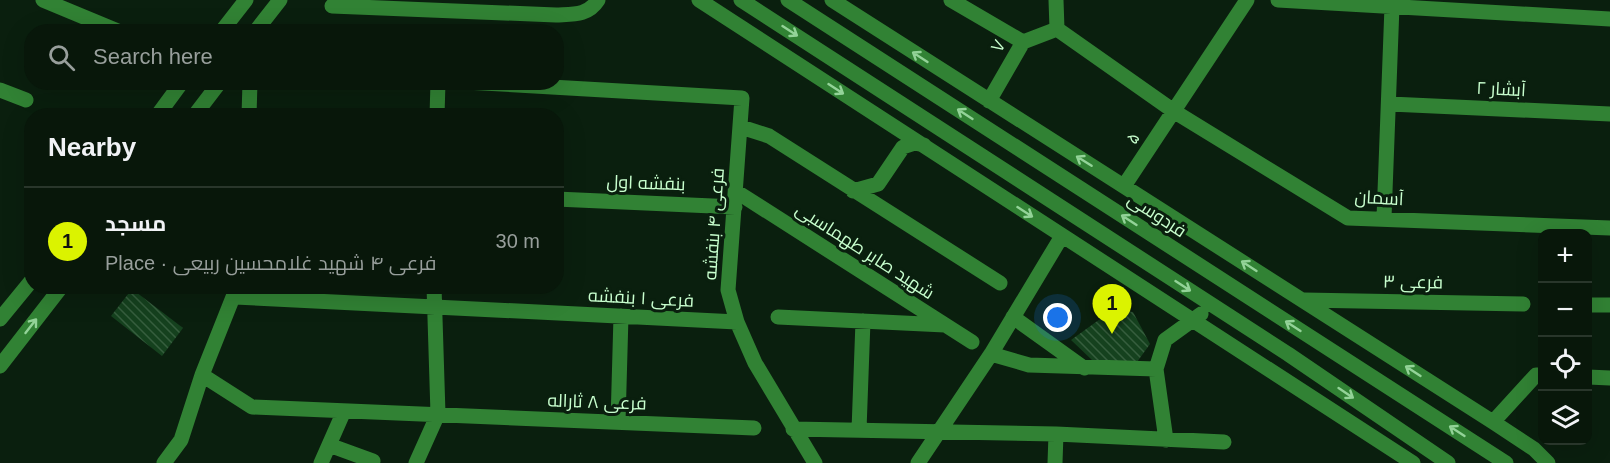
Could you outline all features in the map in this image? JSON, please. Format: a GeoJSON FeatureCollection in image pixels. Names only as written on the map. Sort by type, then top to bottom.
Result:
{"type":"FeatureCollection","features":[{"type":"Feature","properties":{"kind":"street"},"geometry":{"type":"LineString","coordinates":[[43,0],[101,24]]}},
{"type":"Feature","properties":{"kind":"street"},"geometry":{"type":"LineString","coordinates":[[227,24],[246,0]]}},
{"type":"Feature","properties":{"kind":"street"},"geometry":{"type":"LineString","coordinates":[[332,6],[556,15],[581,14],[593,7],[598,0]]}},
{"type":"Feature","properties":{"kind":"street"},"geometry":{"type":"LineString","coordinates":[[699,0],[1062,236],[1194,318],[1413,463]]}},
{"type":"Feature","properties":{"kind":"street"},"geometry":{"type":"LineString","coordinates":[[741,0],[1214,306],[1448,463]]}},
{"type":"Feature","properties":{"kind":"street","name":"فردوسی"},"geometry":{"type":"LineString","coordinates":[[788,0],[1506,463]]}},
{"type":"Feature","properties":{"kind":"street"},"geometry":{"type":"LineString","coordinates":[[832,0],[1493,422],[1534,449],[1548,463]]}},
{"type":"Feature","properties":{"kind":"street"},"geometry":{"type":"LineString","coordinates":[[951,0],[1023,42]]}},
{"type":"Feature","properties":{"kind":"street"},"geometry":{"type":"LineString","coordinates":[[1056,0],[1057,29]]}},
{"type":"Feature","properties":{"kind":"street","name":"۵"},"geometry":{"type":"LineString","coordinates":[[1124,186],[1247,0]]}},
{"type":"Feature","properties":{"kind":"street"},"geometry":{"type":"LineString","coordinates":[[1278,0],[1610,19]]}},
{"type":"Feature","properties":{"kind":"street"},"geometry":{"type":"LineString","coordinates":[[259,24],[278,1]]}},
{"type":"Feature","properties":{"kind":"street"},"geometry":{"type":"LineString","coordinates":[[1384,218],[1392,6]]}},
{"type":"Feature","properties":{"kind":"street"},"geometry":{"type":"LineString","coordinates":[[232,18],[241,24]]}},
{"type":"Feature","properties":{"kind":"street","name":"۷"},"geometry":{"type":"LineString","coordinates":[[989,102],[1023,42],[1057,29]]}},
{"type":"Feature","properties":{"kind":"street","name":"آسمان"},"geometry":{"type":"LineString","coordinates":[[1057,29],[1175,112],[1348,218],[1610,228]]}},
{"type":"Feature","properties":{"kind":"street","name":"فرعی ۴ بنفشه"},"geometry":{"type":"LineString","coordinates":[[564,88],[742,98],[728,290],[737,322],[755,363],[814,463]]}},
{"type":"Feature","properties":{"kind":"street"},"geometry":{"type":"LineString","coordinates":[[0,90],[26,100]]}},
{"type":"Feature","properties":{"kind":"street"},"geometry":{"type":"LineString","coordinates":[[163,108],[176,90]]}},
{"type":"Feature","properties":{"kind":"street"},"geometry":{"type":"LineString","coordinates":[[200,108],[213,90]]}},
{"type":"Feature","properties":{"kind":"street"},"geometry":{"type":"LineString","coordinates":[[249,108],[250,90]]}},
{"type":"Feature","properties":{"kind":"street"},"geometry":{"type":"LineString","coordinates":[[437,108],[438,90]]}},
{"type":"Feature","properties":{"kind":"street","name":"آبشار ۲"},"geometry":{"type":"LineString","coordinates":[[1390,104],[1610,114]]}},
{"type":"Feature","properties":{"kind":"street"},"geometry":{"type":"LineString","coordinates":[[741,127],[769,136],[999,283]]}},
{"type":"Feature","properties":{"kind":"street"},"geometry":{"type":"LineString","coordinates":[[853,191],[878,184],[903,147],[915,143],[924,145]]}},
{"type":"Feature","properties":{"kind":"street"},"geometry":{"type":"LineString","coordinates":[[1002,197],[1016,178]]}},
{"type":"Feature","properties":{"kind":"street","name":"بنفشه اول"},"geometry":{"type":"LineString","coordinates":[[564,199],[736,199]]}},
{"type":"Feature","properties":{"kind":"street","name":"شهید صابر طهماسبی"},"geometry":{"type":"LineString","coordinates":[[736,199],[972,342]]}},
{"type":"Feature","properties":{"kind":"street"},"geometry":{"type":"LineString","coordinates":[[918,463],[991,354],[1062,236]]}},
{"type":"Feature","properties":{"kind":"street"},"geometry":{"type":"LineString","coordinates":[[0,320],[24,290]]}},
{"type":"Feature","properties":{"kind":"street"},"geometry":{"type":"LineString","coordinates":[[0,366],[56,294]]}},
{"type":"Feature","properties":{"kind":"street"},"geometry":{"type":"LineString","coordinates":[[164,463],[181,440],[202,375],[235,294]]}},
{"type":"Feature","properties":{"kind":"street","name":"فرعی ۱ بنفشه"},"geometry":{"type":"LineString","coordinates":[[262,294],[434,307],[737,322]]}},
{"type":"Feature","properties":{"kind":"street"},"geometry":{"type":"LineString","coordinates":[[416,463],[438,414],[434,294]]}},
{"type":"Feature","properties":{"kind":"street","name":"فرعی ۳"},"geometry":{"type":"LineString","coordinates":[[1302,300],[1522,304]]}},
{"type":"Feature","properties":{"kind":"street"},"geometry":{"type":"LineString","coordinates":[[1592,305],[1610,305]]}},
{"type":"Feature","properties":{"kind":"street"},"geometry":{"type":"LineString","coordinates":[[1166,440],[1156,369],[1165,340],[1214,306]]}},
{"type":"Feature","properties":{"kind":"street"},"geometry":{"type":"LineString","coordinates":[[618,422],[621,316]]}},
{"type":"Feature","properties":{"kind":"street"},"geometry":{"type":"LineString","coordinates":[[778,317],[946,325]]}},
{"type":"Feature","properties":{"kind":"street"},"geometry":{"type":"LineString","coordinates":[[1013,317],[1084,368]]}},
{"type":"Feature","properties":{"kind":"street"},"geometry":{"type":"LineString","coordinates":[[859,430],[862,321]]}},
{"type":"Feature","properties":{"kind":"street"},"geometry":{"type":"LineString","coordinates":[[991,354],[1029,365],[1156,369]]}},
{"type":"Feature","properties":{"kind":"street","name":"فرعی ۸ ثاراله"},"geometry":{"type":"LineString","coordinates":[[202,375],[252,407],[754,428]]}},
{"type":"Feature","properties":{"kind":"street"},"geometry":{"type":"LineString","coordinates":[[1493,422],[1538,375]]}},
{"type":"Feature","properties":{"kind":"street"},"geometry":{"type":"LineString","coordinates":[[1592,377],[1610,378]]}},
{"type":"Feature","properties":{"kind":"street"},"geometry":{"type":"LineString","coordinates":[[321,463],[344,411]]}},
{"type":"Feature","properties":{"kind":"street"},"geometry":{"type":"LineString","coordinates":[[794,429],[1056,434],[1224,442]]}},
{"type":"Feature","properties":{"kind":"street"},"geometry":{"type":"LineString","coordinates":[[1055,463],[1056,434]]}},
{"type":"Feature","properties":{"kind":"street"},"geometry":{"type":"LineString","coordinates":[[329,444],[373,461]]}},
{"type":"Feature","properties":{"kind":"building"},"geometry":{"type":"Polygon","coordinates":[[[128,294],[139,294],[183,328],[162,356],[111,316],[128,294]]]}},
{"type":"Feature","properties":{"kind":"building"},"geometry":{"type":"Polygon","coordinates":[[[1114,309],[1133,312],[1150,344],[1137,362],[1092,360],[1071,340],[1114,309]]]}},
{"type":"Feature","properties":{"kind":"place","name":"مسجد"},"geometry":{"type":"Point","coordinates":[1112,334]}}]}
